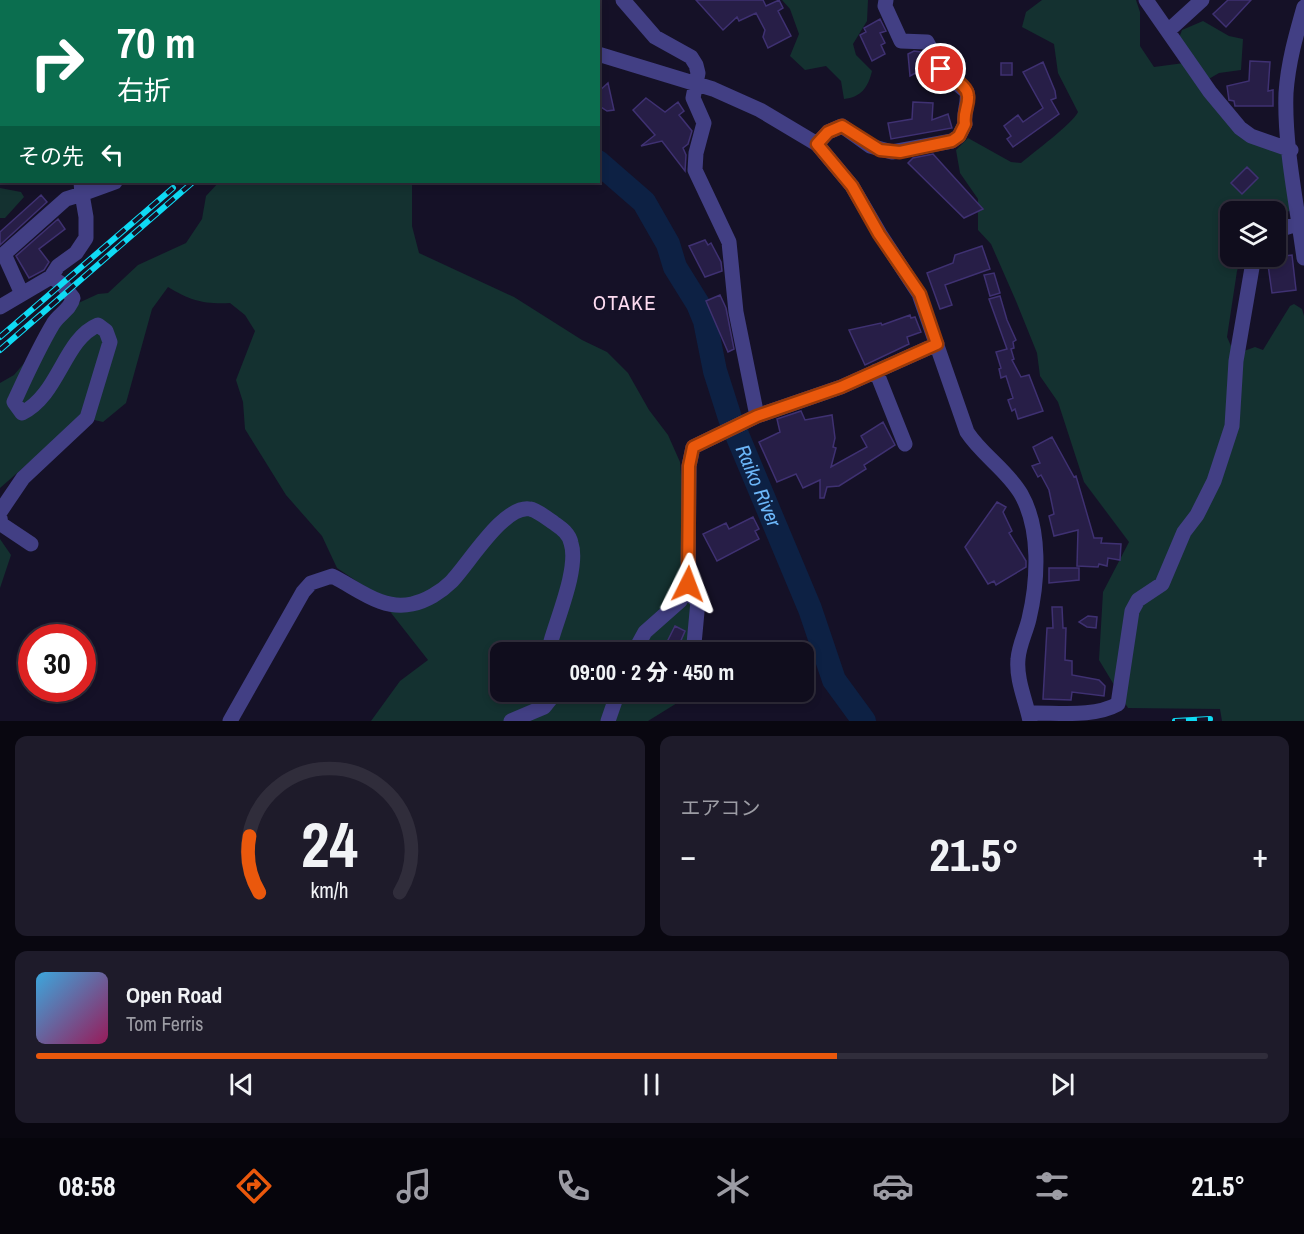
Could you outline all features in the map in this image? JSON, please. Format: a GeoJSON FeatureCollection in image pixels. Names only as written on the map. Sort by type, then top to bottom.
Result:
{"type":"FeatureCollection","features":[{"type":"Feature","properties":{"kind":"street"},"geometry":{"type":"LineString","coordinates":[[623,0],[656,37],[691,57],[698,73],[693,98],[704,123],[696,153],[695,170],[729,242],[735,312],[753,418]]}},
{"type":"Feature","properties":{"kind":"street"},"geometry":{"type":"LineString","coordinates":[[817,144],[828,132],[837,127],[847,128],[880,150],[892,152],[952,141],[965,124],[963,114],[968,101],[967,92],[944,73],[927,42],[901,41],[885,6],[886,0]]}},
{"type":"Feature","properties":{"kind":"street"},"geometry":{"type":"LineString","coordinates":[[1146,0],[1210,92],[1245,133],[1291,150]]}},
{"type":"Feature","properties":{"kind":"street"},"geometry":{"type":"LineString","coordinates":[[1168,31],[1202,0]]}},
{"type":"Feature","properties":{"kind":"street"},"geometry":{"type":"LineString","coordinates":[[1304,7],[1293,45],[1286,93],[1304,258]]}},
{"type":"Feature","properties":{"kind":"street"},"geometry":{"type":"LineString","coordinates":[[600,55],[694,84],[760,110],[817,144],[852,186],[879,234],[920,294],[967,432],[1021,494],[1032,529],[1036,554],[1030,616],[1017,666],[1029,717],[1103,710],[1118,704],[1132,611],[1138,600],[1162,584],[1167,576],[1184,532],[1197,515],[1214,481],[1232,426],[1236,360],[1252,267]]}},
{"type":"Feature","properties":{"kind":"street"},"geometry":{"type":"LineString","coordinates":[[21,294],[4,254],[81,188],[109,183]]}},
{"type":"Feature","properties":{"kind":"street"},"geometry":{"type":"LineString","coordinates":[[0,307],[51,277],[58,266],[76,253],[86,238],[86,218],[81,188]]}},
{"type":"Feature","properties":{"kind":"street"},"geometry":{"type":"LineString","coordinates":[[1286,227],[1300,223]]}},
{"type":"Feature","properties":{"kind":"street"},"geometry":{"type":"LineString","coordinates":[[0,512],[23,478],[87,418],[110,342],[106,331],[98,325],[88,329],[56,380],[34,407],[22,413],[17,410],[14,402],[36,356],[54,321],[72,303],[73,298],[68,291],[51,277]]}},
{"type":"Feature","properties":{"kind":"street"},"geometry":{"type":"LineString","coordinates":[[640,642],[645,632],[680,601],[688,584],[691,452],[699,442],[753,418],[798,404],[937,344]]}},
{"type":"Feature","properties":{"kind":"street"},"geometry":{"type":"LineString","coordinates":[[876,371],[905,444]]}},
{"type":"Feature","properties":{"kind":"street"},"geometry":{"type":"LineString","coordinates":[[230,721],[303,592],[311,584],[332,576],[388,604],[410,605],[429,598],[450,583],[504,519],[516,511],[530,509],[567,533],[572,544],[570,571],[551,642]]}},
{"type":"Feature","properties":{"kind":"street"},"geometry":{"type":"LineString","coordinates":[[0,518],[1,524],[31,544]]}},
{"type":"Feature","properties":{"kind":"street"},"geometry":{"type":"LineString","coordinates":[[685,591],[698,601],[694,642]]}},
{"type":"Feature","properties":{"kind":"street"},"geometry":{"type":"LineString","coordinates":[[511,721],[544,707],[548,702]]}},
{"type":"Feature","properties":{"kind":"street"},"geometry":{"type":"LineString","coordinates":[[608,721],[615,702]]}},
{"type":"Feature","properties":{"kind":"green space"},"geometry":{"type":"Polygon","coordinates":[[[782,0],[868,0],[867,21],[853,44],[856,55],[872,71],[863,91],[844,99],[841,81],[826,66],[805,70],[790,56],[799,34],[790,9],[782,0]]]}},
{"type":"Feature","properties":{"kind":"green space"},"geometry":{"type":"Polygon","coordinates":[[[1042,0],[1136,0],[1140,12],[1140,46],[1154,67],[1184,63],[1179,38],[1182,30],[1203,21],[1229,36],[1243,39],[1241,70],[1219,73],[1207,80],[1235,128],[1286,152],[1293,209],[1286,212],[1286,201],[1220,201],[1220,267],[1238,267],[1227,337],[1231,346],[1244,351],[1255,347],[1263,350],[1290,306],[1294,304],[1302,309],[1304,316],[1304,721],[1222,721],[1220,709],[1128,708],[1099,660],[1103,592],[1129,542],[1084,482],[1058,402],[1040,376],[1037,353],[1016,301],[991,244],[978,230],[978,199],[960,173],[956,150],[968,138],[1011,162],[1021,163],[1061,131],[1078,112],[1058,73],[1054,44],[1022,27],[1026,12],[1042,0]]]}},
{"type":"Feature","properties":{"kind":"green space"},"geometry":{"type":"Polygon","coordinates":[[[218,183],[412,183],[412,226],[419,253],[514,297],[582,340],[607,352],[628,373],[649,410],[668,435],[680,462],[689,575],[698,601],[694,642],[490,642],[490,702],[679,702],[648,721],[371,721],[400,681],[428,660],[377,595],[337,568],[322,536],[286,495],[245,429],[243,402],[236,380],[255,331],[245,315],[230,303],[198,301],[168,287],[152,309],[126,403],[103,422],[90,419],[32,460],[0,488],[0,383],[14,375],[74,305],[98,294],[108,293],[138,265],[186,243],[202,219],[206,196],[218,183]]]}},
{"type":"Feature","properties":{"kind":"green space"},"geometry":{"type":"Polygon","coordinates":[[[0,188],[21,192],[24,197],[5,218],[0,218],[0,188]]]}},
{"type":"Feature","properties":{"kind":"green space"},"geometry":{"type":"Polygon","coordinates":[[[0,539],[11,555],[0,588],[0,539]]]}},
{"type":"Feature","properties":{"kind":"building"},"geometry":{"type":"Polygon","coordinates":[[[696,0],[763,0],[766,6],[779,0],[783,8],[778,11],[791,36],[768,48],[763,37],[765,30],[756,13],[739,21],[737,17],[723,30],[696,0]]]}},
{"type":"Feature","properties":{"kind":"building"},"geometry":{"type":"Polygon","coordinates":[[[1228,0],[1251,0],[1226,27],[1213,14],[1228,0]]]}},
{"type":"Feature","properties":{"kind":"building"},"geometry":{"type":"Polygon","coordinates":[[[880,19],[886,31],[880,33],[885,43],[881,45],[885,54],[872,61],[860,35],[866,32],[864,28],[880,19]]]}},
{"type":"Feature","properties":{"kind":"building"},"geometry":{"type":"Polygon","coordinates":[[[914,51],[921,52],[929,66],[910,76],[908,54],[914,51]]]}},
{"type":"Feature","properties":{"kind":"building"},"geometry":{"type":"Polygon","coordinates":[[[1250,61],[1270,62],[1268,91],[1273,90],[1273,106],[1235,106],[1234,101],[1229,100],[1227,86],[1249,81],[1250,61]]]}},
{"type":"Feature","properties":{"kind":"building"},"geometry":{"type":"Polygon","coordinates":[[[1043,62],[1055,91],[1056,98],[1051,100],[1059,114],[1013,147],[1007,139],[1011,136],[1004,126],[1018,115],[1023,122],[1043,108],[1023,72],[1043,62]]]}},
{"type":"Feature","properties":{"kind":"building"},"geometry":{"type":"Polygon","coordinates":[[[1001,63],[1012,63],[1012,75],[1001,75],[1001,63]]]}},
{"type":"Feature","properties":{"kind":"building"},"geometry":{"type":"Polygon","coordinates":[[[608,83],[614,110],[607,111],[600,106],[600,90],[608,83]]]}},
{"type":"Feature","properties":{"kind":"building"},"geometry":{"type":"Polygon","coordinates":[[[646,98],[665,112],[678,102],[684,111],[679,115],[692,131],[688,144],[683,148],[686,155],[685,171],[662,141],[641,146],[655,135],[633,110],[646,98]]]}},
{"type":"Feature","properties":{"kind":"building"},"geometry":{"type":"Polygon","coordinates":[[[913,102],[933,103],[932,120],[948,114],[952,128],[891,139],[888,123],[912,119],[913,102]]]}},
{"type":"Feature","properties":{"kind":"building"},"geometry":{"type":"Polygon","coordinates":[[[933,154],[983,209],[964,218],[908,163],[913,158],[933,154]]]}},
{"type":"Feature","properties":{"kind":"building"},"geometry":{"type":"Polygon","coordinates":[[[1247,167],[1258,178],[1242,194],[1231,183],[1247,167]]]}},
{"type":"Feature","properties":{"kind":"building"},"geometry":{"type":"Polygon","coordinates":[[[41,195],[47,202],[0,245],[0,232],[41,195]]]}},
{"type":"Feature","properties":{"kind":"building"},"geometry":{"type":"Polygon","coordinates":[[[58,219],[65,229],[39,249],[49,262],[44,270],[29,278],[16,256],[58,219]]]}},
{"type":"Feature","properties":{"kind":"building"},"geometry":{"type":"Polygon","coordinates":[[[705,240],[708,245],[711,243],[721,262],[722,271],[705,277],[689,246],[705,240]]]}},
{"type":"Feature","properties":{"kind":"building"},"geometry":{"type":"Polygon","coordinates":[[[982,246],[990,269],[945,285],[952,305],[940,309],[927,273],[953,263],[955,255],[982,246]]]}},
{"type":"Feature","properties":{"kind":"building"},"geometry":{"type":"Polygon","coordinates":[[[1292,255],[1296,290],[1272,293],[1268,267],[1286,267],[1286,256],[1292,255]]]}},
{"type":"Feature","properties":{"kind":"building"},"geometry":{"type":"Polygon","coordinates":[[[994,273],[1000,293],[990,296],[984,275],[994,273]]]}},
{"type":"Feature","properties":{"kind":"building"},"geometry":{"type":"Polygon","coordinates":[[[720,295],[726,308],[734,349],[728,352],[706,301],[720,295]]]}},
{"type":"Feature","properties":{"kind":"building"},"geometry":{"type":"Polygon","coordinates":[[[1000,296],[1016,340],[1013,342],[1014,348],[1011,349],[1014,359],[1012,360],[1021,377],[1029,375],[1043,411],[1018,419],[1015,409],[1012,411],[1008,400],[1013,398],[1006,376],[1001,378],[999,369],[1001,368],[996,352],[1007,349],[989,299],[1000,296]]]}},
{"type":"Feature","properties":{"kind":"building"},"geometry":{"type":"Polygon","coordinates":[[[910,315],[911,318],[915,317],[921,332],[907,337],[909,344],[865,365],[849,330],[881,323],[882,325],[910,315]]]}},
{"type":"Feature","properties":{"kind":"building"},"geometry":{"type":"Polygon","coordinates":[[[801,411],[805,420],[832,415],[835,438],[833,447],[836,448],[831,467],[867,447],[861,436],[883,422],[895,445],[864,465],[866,469],[839,486],[827,487],[824,498],[820,498],[820,480],[803,488],[796,474],[777,482],[759,442],[780,432],[777,419],[801,411]]]}},
{"type":"Feature","properties":{"kind":"building"},"geometry":{"type":"Polygon","coordinates":[[[1052,437],[1074,477],[1076,476],[1094,538],[1102,538],[1101,543],[1121,544],[1120,560],[1108,558],[1107,566],[1099,564],[1098,567],[1077,566],[1078,530],[1054,536],[1049,516],[1054,514],[1049,490],[1041,475],[1038,477],[1032,466],[1040,463],[1033,447],[1052,437]]]}},
{"type":"Feature","properties":{"kind":"building"},"geometry":{"type":"Polygon","coordinates":[[[997,502],[1006,507],[1003,512],[1012,531],[1009,533],[1026,561],[1026,567],[996,585],[994,581],[988,584],[965,547],[997,502]]]}},
{"type":"Feature","properties":{"kind":"building"},"geometry":{"type":"Polygon","coordinates":[[[753,517],[759,529],[755,531],[759,539],[717,561],[703,534],[726,523],[729,529],[753,517]]]}},
{"type":"Feature","properties":{"kind":"building"},"geometry":{"type":"Polygon","coordinates":[[[1049,568],[1079,568],[1079,580],[1049,583],[1049,568]]]}},
{"type":"Feature","properties":{"kind":"building"},"geometry":{"type":"Polygon","coordinates":[[[1052,607],[1062,607],[1063,628],[1066,628],[1065,660],[1072,661],[1072,675],[1099,680],[1105,686],[1104,696],[1072,692],[1071,700],[1043,699],[1047,628],[1053,628],[1052,607]]]}},
{"type":"Feature","properties":{"kind":"building"},"geometry":{"type":"Polygon","coordinates":[[[1088,616],[1097,617],[1096,628],[1087,627],[1079,622],[1088,616]]]}},
{"type":"Feature","properties":{"kind":"building"},"geometry":{"type":"Polygon","coordinates":[[[675,626],[685,631],[680,642],[667,642],[675,626]]]}},
{"type":"Feature","properties":{"kind":"waterway","name":"Raiko River"},"geometry":{"type":"LineString","coordinates":[[600,164],[644,202],[668,244],[675,267],[698,304],[705,321],[715,371],[730,418],[810,609],[834,680],[864,721]]}},
{"type":"Feature","properties":{"kind":"railway"},"geometry":{"type":"LineString","coordinates":[[0,350],[192,183]]}},
{"type":"Feature","properties":{"kind":"railway"},"geometry":{"type":"LineString","coordinates":[[0,337],[173,188]]}},
{"type":"Feature","properties":{"kind":"railway"},"geometry":{"type":"LineString","coordinates":[[1175,721],[1210,719]]}},
{"type":"Feature","properties":{"kind":"district","name":"OTAKE"},"geometry":{"type":"Point","coordinates":[625,303]}},
{"type":"Feature","properties":{"kind":"route"},"geometry":{"type":"LineString","coordinates":[[688,584],[689,466],[693,447],[699,442],[757,416],[798,404],[841,387],[937,344],[920,294],[879,234],[840,168],[817,144],[828,132],[842,126],[870,146],[892,152],[952,141],[959,136],[965,124],[963,114],[968,98],[965,89],[941,69]]}}]}
